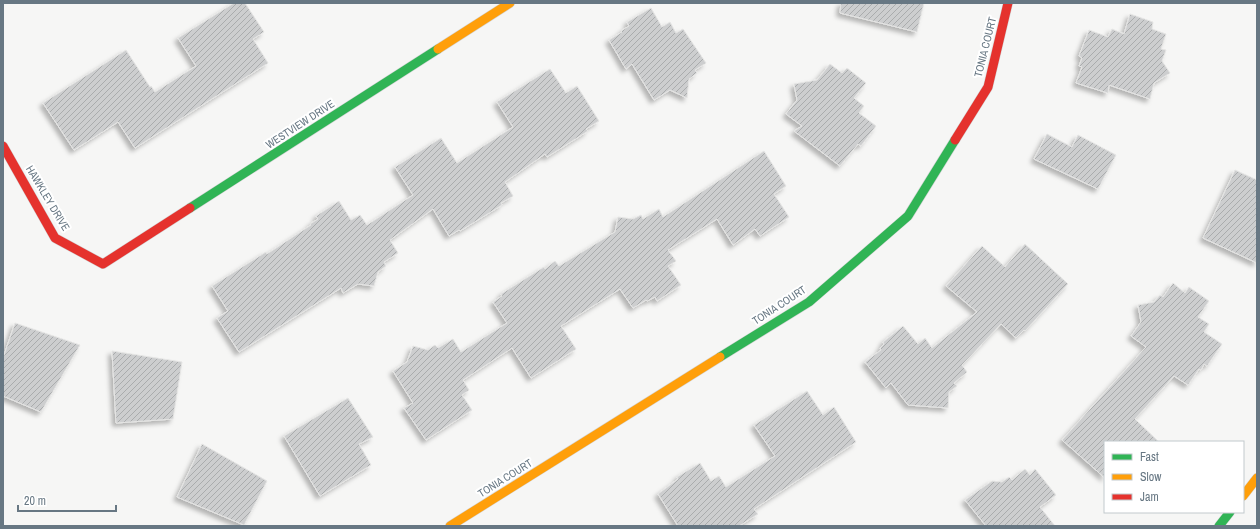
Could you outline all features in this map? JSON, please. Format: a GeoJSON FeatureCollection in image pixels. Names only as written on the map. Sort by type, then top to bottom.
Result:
{"type":"FeatureCollection","features":[{"type":"Feature","properties":{"kind":"street","name":"WESTVIEW DRIVE"},"geometry":{"type":"LineString","coordinates":[[103,264],[510,3]]}},
{"type":"Feature","properties":{"kind":"street","name":"TONIA COURT"},"geometry":{"type":"LineString","coordinates":[[450,526],[809,302],[908,216],[988,87],[1008,3]]}},
{"type":"Feature","properties":{"kind":"street","name":"HAWKLEY DRIVE"},"geometry":{"type":"LineString","coordinates":[[3,146],[55,238],[103,264]]}},
{"type":"Feature","properties":{"kind":"street"},"geometry":{"type":"LineString","coordinates":[[1244,495],[1257,478]]}},
{"type":"Feature","properties":{"kind":"street"},"geometry":{"type":"LineString","coordinates":[[1219,526],[1229,513]]}},
{"type":"Feature","properties":{"kind":"building"},"geometry":{"type":"Polygon","coordinates":[[[234,3],[245,3],[264,32],[253,39],[268,63],[135,148],[118,122],[74,150],[43,103],[126,50],[150,87],[151,86],[155,92],[196,66],[178,38],[234,3]]]}},
{"type":"Feature","properties":{"kind":"building"},"geometry":{"type":"Polygon","coordinates":[[[841,3],[924,3],[917,32],[840,13],[841,3]]]}},
{"type":"Feature","properties":{"kind":"building"},"geometry":{"type":"Polygon","coordinates":[[[651,8],[662,27],[670,22],[676,33],[683,29],[706,63],[695,70],[697,73],[689,79],[687,98],[670,90],[654,100],[632,64],[626,69],[609,40],[629,26],[627,22],[651,8]]]}},
{"type":"Feature","properties":{"kind":"building"},"geometry":{"type":"Polygon","coordinates":[[[1130,14],[1153,22],[1152,29],[1166,34],[1161,49],[1166,50],[1162,61],[1170,73],[1154,83],[1150,99],[1109,85],[1108,93],[1076,83],[1082,67],[1079,66],[1082,58],[1079,56],[1089,30],[1108,37],[1112,29],[1124,34],[1130,14]]]}},
{"type":"Feature","properties":{"kind":"building"},"geometry":{"type":"Polygon","coordinates":[[[830,64],[842,73],[847,68],[866,83],[854,98],[864,106],[859,113],[876,126],[861,146],[858,144],[840,166],[794,131],[802,126],[786,114],[797,100],[794,84],[817,80],[830,64]]]}},
{"type":"Feature","properties":{"kind":"building"},"geometry":{"type":"Polygon","coordinates":[[[550,69],[566,93],[577,86],[599,121],[586,129],[588,131],[547,157],[545,154],[505,182],[513,196],[501,203],[502,205],[460,231],[459,230],[449,236],[433,209],[390,240],[398,253],[384,262],[386,266],[378,272],[374,286],[358,284],[343,293],[341,288],[239,352],[217,318],[228,311],[212,286],[266,252],[267,254],[311,225],[310,224],[318,219],[316,216],[339,201],[351,220],[360,215],[367,225],[413,195],[395,167],[441,138],[457,163],[513,127],[497,102],[550,69]]]}},
{"type":"Feature","properties":{"kind":"building"},"geometry":{"type":"Polygon","coordinates":[[[1047,134],[1072,147],[1078,135],[1116,155],[1098,189],[1034,159],[1047,134]]]}},
{"type":"Feature","properties":{"kind":"building"},"geometry":{"type":"Polygon","coordinates":[[[764,151],[786,186],[774,194],[789,217],[760,236],[755,229],[733,245],[717,219],[668,250],[676,261],[668,266],[681,285],[657,301],[655,297],[647,301],[646,300],[633,308],[620,289],[561,326],[576,349],[531,378],[512,348],[463,380],[469,390],[462,395],[472,410],[426,440],[404,408],[413,403],[393,371],[407,362],[413,346],[428,350],[435,345],[438,348],[453,339],[461,352],[507,323],[493,302],[502,296],[501,294],[544,267],[545,269],[555,261],[559,266],[615,232],[618,217],[633,219],[641,215],[643,219],[659,209],[663,217],[764,151]]]}},
{"type":"Feature","properties":{"kind":"building"},"geometry":{"type":"Polygon","coordinates":[[[1235,170],[1257,180],[1257,263],[1203,238],[1235,170]]]}},
{"type":"Feature","properties":{"kind":"building"},"geometry":{"type":"Polygon","coordinates":[[[1025,244],[1068,284],[1025,331],[1024,330],[1016,338],[1001,324],[962,365],[967,372],[954,383],[957,386],[949,392],[948,408],[908,405],[891,383],[886,388],[865,362],[881,350],[880,348],[884,344],[883,342],[903,326],[918,344],[925,338],[932,348],[977,312],[946,286],[982,246],[1005,267],[1025,244]]]}},
{"type":"Feature","properties":{"kind":"building"},"geometry":{"type":"Polygon","coordinates":[[[1173,283],[1185,293],[1189,287],[1209,301],[1198,317],[1209,324],[1204,332],[1222,344],[1207,366],[1204,364],[1201,370],[1199,369],[1188,385],[1174,376],[1135,419],[1158,441],[1104,441],[1104,477],[1062,440],[1146,347],[1131,336],[1141,322],[1138,305],[1154,302],[1160,295],[1163,297],[1173,283]]]}},
{"type":"Feature","properties":{"kind":"building"},"geometry":{"type":"Polygon","coordinates":[[[15,323],[80,345],[41,412],[3,396],[3,358],[15,323]]]}},
{"type":"Feature","properties":{"kind":"building"},"geometry":{"type":"Polygon","coordinates":[[[112,351],[182,362],[173,419],[116,423],[112,351]]]}},
{"type":"Feature","properties":{"kind":"building"},"geometry":{"type":"Polygon","coordinates":[[[807,391],[823,415],[834,407],[856,442],[754,509],[758,514],[739,526],[678,526],[658,494],[678,479],[677,477],[700,463],[711,481],[719,476],[726,487],[775,456],[754,425],[807,391]]]}},
{"type":"Feature","properties":{"kind":"building"},"geometry":{"type":"Polygon","coordinates":[[[348,398],[373,437],[359,444],[371,465],[320,496],[284,436],[348,398]]]}},
{"type":"Feature","properties":{"kind":"building"},"geometry":{"type":"Polygon","coordinates":[[[202,444],[267,481],[244,525],[177,497],[202,444]]]}},
{"type":"Feature","properties":{"kind":"building"},"geometry":{"type":"Polygon","coordinates":[[[1025,469],[1030,475],[1035,469],[1056,495],[1040,507],[1055,526],[986,526],[965,500],[992,481],[1002,482],[1009,477],[1012,480],[1025,469]]]}},
{"type":"Feature","properties":{"kind":"traffic: fast"},"geometry":{"type":"LineString","coordinates":[[190,208],[438,49]]}},
{"type":"Feature","properties":{"kind":"traffic: fast"},"geometry":{"type":"LineString","coordinates":[[720,357],[809,302],[908,216],[955,140]]}},
{"type":"Feature","properties":{"kind":"traffic: fast"},"geometry":{"type":"LineString","coordinates":[[1219,526],[1229,513]]}},
{"type":"Feature","properties":{"kind":"traffic: slow"},"geometry":{"type":"LineString","coordinates":[[438,49],[510,3]]}},
{"type":"Feature","properties":{"kind":"traffic: slow"},"geometry":{"type":"LineString","coordinates":[[450,526],[720,357]]}},
{"type":"Feature","properties":{"kind":"traffic: slow"},"geometry":{"type":"LineString","coordinates":[[1244,495],[1257,478]]}},
{"type":"Feature","properties":{"kind":"traffic: jam"},"geometry":{"type":"LineString","coordinates":[[955,140],[988,87],[1008,3]]}},
{"type":"Feature","properties":{"kind":"traffic: jam"},"geometry":{"type":"LineString","coordinates":[[3,146],[55,238],[103,264],[190,208]]}}]}
